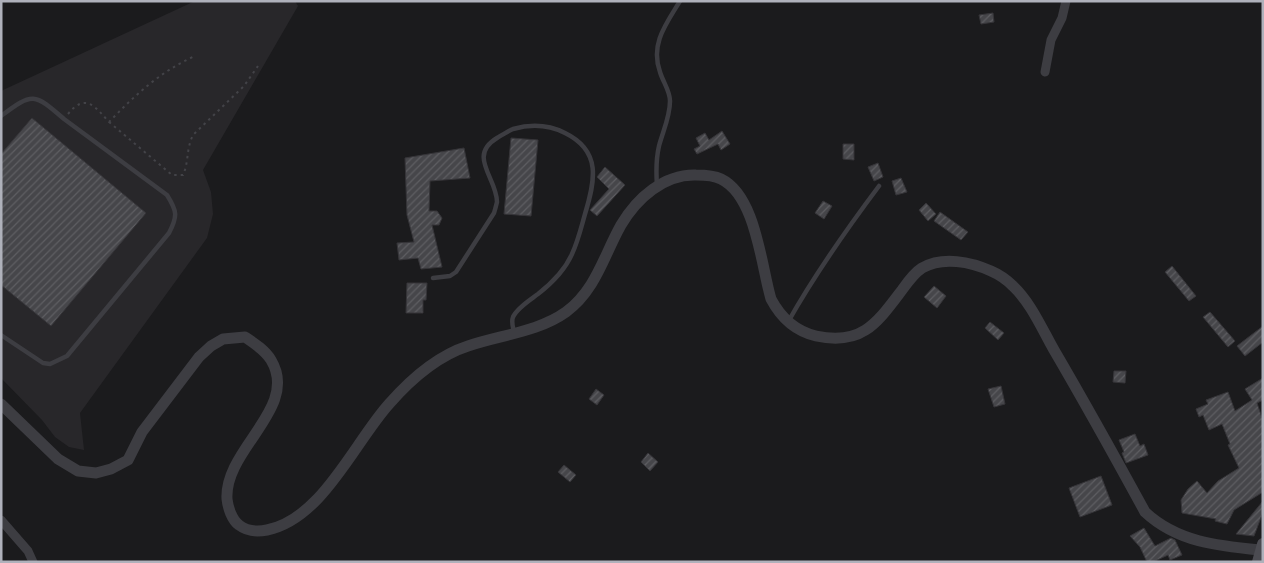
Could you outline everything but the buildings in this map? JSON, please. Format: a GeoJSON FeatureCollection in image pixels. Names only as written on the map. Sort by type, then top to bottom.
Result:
{"type":"FeatureCollection","features":[{"type":"Feature","properties":{"kind":"street"},"geometry":{"type":"LineString","coordinates":[[1045,72],[1051,40],[1062,18],[1066,1]]}},
{"type":"Feature","properties":{"kind":"street"},"geometry":{"type":"LineString","coordinates":[[1,404],[58,459],[78,470],[96,473],[111,469],[128,460],[142,432],[199,357],[211,346],[223,339],[234,336],[245,337],[262,350],[271,360],[276,373],[277,386],[273,405],[236,462],[228,482],[228,508],[237,524],[253,532],[287,524],[302,514],[323,493],[389,404],[423,371],[442,357],[467,346],[514,334],[542,324],[566,312],[584,296],[600,271],[622,224],[642,198],[657,185],[677,177],[696,175],[720,178],[733,187],[742,200],[752,224],[771,299],[788,323],[812,335],[831,339],[855,335],[866,330],[877,322],[906,284],[921,269],[937,262],[962,262],[993,271],[1013,286],[1025,301],[1145,512],[1163,526],[1193,539],[1211,545],[1260,552]]}},
{"type":"Feature","properties":{"kind":"street"},"geometry":{"type":"LineString","coordinates":[[1,520],[28,552],[33,562]]}},
{"type":"Feature","properties":{"kind":"lane"},"geometry":{"type":"LineString","coordinates":[[657,185],[656,166],[668,118],[670,100],[656,59],[656,45],[680,1]]}},
{"type":"Feature","properties":{"kind":"lane"},"geometry":{"type":"LineString","coordinates":[[1,116],[16,104],[36,98],[167,195],[176,208],[175,221],[168,233],[67,356],[50,364],[42,362],[1,335]]}},
{"type":"Feature","properties":{"kind":"lane"},"geometry":{"type":"LineString","coordinates":[[433,278],[450,276],[456,272],[494,213],[497,204],[496,196],[484,158],[484,151],[489,143],[512,130],[529,126],[554,127],[577,138],[591,158],[594,176],[592,192],[581,230],[572,256],[560,274],[513,317],[514,334]]}},
{"type":"Feature","properties":{"kind":"lane"},"geometry":{"type":"LineString","coordinates":[[788,323],[809,284],[834,246],[879,186]]}},
{"type":"Feature","properties":{"kind":"path"},"geometry":{"type":"LineString","coordinates":[[109,122],[147,85],[177,64],[195,56]]}},
{"type":"Feature","properties":{"kind":"path"},"geometry":{"type":"LineString","coordinates":[[64,120],[74,107],[80,103],[87,102],[92,104],[109,122],[172,175],[183,174],[189,144],[193,135],[244,86],[258,66]]}},
{"type":"Feature","properties":{"kind":"shaded area"},"geometry":{"type":"Polygon","coordinates":[[[195,1],[295,1],[298,6],[203,170],[211,192],[213,214],[207,238],[80,413],[84,450],[69,447],[55,437],[42,420],[1,378],[1,91],[195,1]]]}}]}
